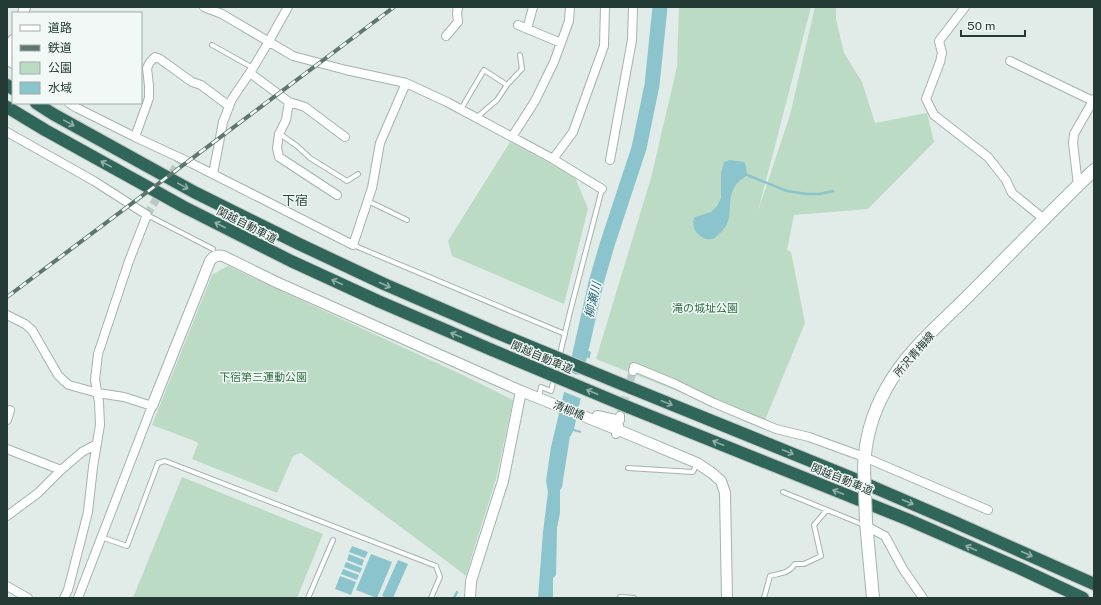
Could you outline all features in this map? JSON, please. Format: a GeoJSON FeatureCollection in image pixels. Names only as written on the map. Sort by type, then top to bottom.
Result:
{"type":"FeatureCollection","features":[{"type":"Feature","properties":{"kind":"highway","name":"関越自動車道"},"geometry":{"type":"LineString","coordinates":[[38,104],[194,192],[292,241],[384,284],[495,332],[850,477],[1094,584]]}},
{"type":"Feature","properties":{"kind":"highway","name":"関越自動車道"},"geometry":{"type":"LineString","coordinates":[[8,107],[45,130],[184,208],[284,258],[378,301],[628,407],[909,520],[1083,598]]}},
{"type":"Feature","properties":{"kind":"highway"},"geometry":{"type":"LineString","coordinates":[[1053,566],[1094,580]]}},
{"type":"Feature","properties":{"kind":"main road","name":"所沢青梅線"},"geometry":{"type":"LineString","coordinates":[[874,598],[866,524],[864,462],[869,434],[877,409],[886,389],[894,375],[916,349],[1094,170]]}},
{"type":"Feature","properties":{"kind":"street"},"geometry":{"type":"LineString","coordinates":[[204,7],[224,11],[294,56],[346,70],[406,83],[462,109],[553,159],[602,189]]}},
{"type":"Feature","properties":{"kind":"street"},"geometry":{"type":"LineString","coordinates":[[212,174],[223,122],[232,98],[269,41],[288,7]]}},
{"type":"Feature","properties":{"kind":"street"},"geometry":{"type":"LineString","coordinates":[[446,36],[458,22],[458,8],[456,7]]}},
{"type":"Feature","properties":{"kind":"street"},"geometry":{"type":"LineString","coordinates":[[527,29],[534,7]]}},
{"type":"Feature","properties":{"kind":"street"},"geometry":{"type":"LineString","coordinates":[[512,137],[535,101],[554,62],[569,21],[570,7]]}},
{"type":"Feature","properties":{"kind":"street"},"geometry":{"type":"LineString","coordinates":[[553,159],[573,132],[604,46],[605,7]]}},
{"type":"Feature","properties":{"kind":"street"},"geometry":{"type":"LineString","coordinates":[[610,160],[632,40],[633,7]]}},
{"type":"Feature","properties":{"kind":"street"},"geometry":{"type":"LineString","coordinates":[[965,7],[939,41],[942,53],[926,99],[934,115],[988,157],[1006,180],[1012,193],[1044,219]]}},
{"type":"Feature","properties":{"kind":"street"},"geometry":{"type":"LineString","coordinates":[[518,25],[561,42]]}},
{"type":"Feature","properties":{"kind":"street"},"geometry":{"type":"LineString","coordinates":[[7,56],[12,43]]}},
{"type":"Feature","properties":{"kind":"street"},"geometry":{"type":"LineString","coordinates":[[135,137],[149,98],[146,68],[155,58],[160,59],[192,82],[201,85],[229,106]]}},
{"type":"Feature","properties":{"kind":"street"},"geometry":{"type":"LineString","coordinates":[[1010,61],[1093,100],[1074,134],[1073,143],[1078,185]]}},
{"type":"Feature","properties":{"kind":"street"},"geometry":{"type":"LineString","coordinates":[[251,70],[289,102],[305,107],[345,137]]}},
{"type":"Feature","properties":{"kind":"street"},"geometry":{"type":"LineString","coordinates":[[70,104],[353,245],[372,188],[380,143],[406,83]]}},
{"type":"Feature","properties":{"kind":"street"},"geometry":{"type":"LineString","coordinates":[[289,102],[286,120],[279,134],[277,148],[279,157],[336,195]]}},
{"type":"Feature","properties":{"kind":"street"},"geometry":{"type":"LineString","coordinates":[[7,132],[94,181],[147,215],[129,261],[98,354],[95,380],[98,392],[100,425],[88,512],[68,590],[64,598]]}},
{"type":"Feature","properties":{"kind":"street","name":"清柳橋"},"geometry":{"type":"LineString","coordinates":[[152,406],[210,261],[212,258],[220,255],[276,282],[521,391],[592,419],[617,432],[697,463],[720,481],[725,493],[727,598]]}},
{"type":"Feature","properties":{"kind":"street"},"geometry":{"type":"LineString","coordinates":[[7,315],[25,324],[32,330],[58,375],[64,382],[69,385],[124,397],[152,406],[79,596],[68,590]]}},
{"type":"Feature","properties":{"kind":"street"},"geometry":{"type":"LineString","coordinates":[[633,371],[634,367],[776,429],[809,438],[864,462],[988,510]]}},
{"type":"Feature","properties":{"kind":"street"},"geometry":{"type":"LineString","coordinates":[[470,598],[471,581],[503,481],[521,391]]}},
{"type":"Feature","properties":{"kind":"street"},"geometry":{"type":"LineString","coordinates":[[7,420],[10,410]]}},
{"type":"Feature","properties":{"kind":"street"},"geometry":{"type":"LineString","coordinates":[[617,432],[619,425],[597,415],[620,420],[620,416]]}},
{"type":"Feature","properties":{"kind":"street"},"geometry":{"type":"LineString","coordinates":[[7,516],[38,493],[60,470],[82,452],[97,444]]}},
{"type":"Feature","properties":{"kind":"street"},"geometry":{"type":"LineString","coordinates":[[7,449],[60,470]]}},
{"type":"Feature","properties":{"kind":"street"},"geometry":{"type":"LineString","coordinates":[[866,524],[885,536],[903,569],[923,598]]}},
{"type":"Feature","properties":{"kind":"street"},"geometry":{"type":"LineString","coordinates":[[7,586],[28,598]]}},
{"type":"Feature","properties":{"kind":"lane"},"geometry":{"type":"LineString","coordinates":[[212,45],[251,70]]}},
{"type":"Feature","properties":{"kind":"lane"},"geometry":{"type":"LineString","coordinates":[[476,118],[497,100],[507,85],[522,69],[520,55]]}},
{"type":"Feature","properties":{"kind":"lane"},"geometry":{"type":"LineString","coordinates":[[462,109],[484,70],[507,85]]}},
{"type":"Feature","properties":{"kind":"lane"},"geometry":{"type":"LineString","coordinates":[[279,134],[297,146],[310,158],[347,181],[358,174]]}},
{"type":"Feature","properties":{"kind":"lane"},"geometry":{"type":"LineString","coordinates":[[542,399],[541,387],[552,391],[602,189]]}},
{"type":"Feature","properties":{"kind":"lane"},"geometry":{"type":"LineString","coordinates":[[368,202],[407,220]]}},
{"type":"Feature","properties":{"kind":"lane"},"geometry":{"type":"LineString","coordinates":[[147,215],[213,249]]}},
{"type":"Feature","properties":{"kind":"lane"},"geometry":{"type":"LineString","coordinates":[[353,245],[565,334]]}},
{"type":"Feature","properties":{"kind":"lane"},"geometry":{"type":"LineString","coordinates":[[101,537],[127,546],[158,463],[165,461],[436,566],[440,577],[431,598]]}},
{"type":"Feature","properties":{"kind":"lane"},"geometry":{"type":"LineString","coordinates":[[628,468],[693,472],[697,463]]}},
{"type":"Feature","properties":{"kind":"lane"},"geometry":{"type":"LineString","coordinates":[[783,492],[866,524]]}},
{"type":"Feature","properties":{"kind":"lane"},"geometry":{"type":"LineString","coordinates":[[764,598],[770,576],[784,573],[791,570],[795,564],[804,564],[821,556],[814,525],[828,510]]}},
{"type":"Feature","properties":{"kind":"lane"},"geometry":{"type":"LineString","coordinates":[[308,598],[333,540]]}},
{"type":"Feature","properties":{"kind":"lane"},"geometry":{"type":"LineString","coordinates":[[620,597],[634,598]]}},
{"type":"Feature","properties":{"kind":"green space","name":"滝の城址公園"},"geometry":{"type":"Polygon","coordinates":[[[679,7],[811,7],[758,211],[790,115],[815,7],[836,7],[836,19],[844,53],[862,82],[875,123],[927,113],[934,142],[868,209],[794,215],[787,250],[791,252],[805,323],[763,425],[596,359],[651,178],[677,67],[679,7]]]}},
{"type":"Feature","properties":{"kind":"green space"},"geometry":{"type":"Polygon","coordinates":[[[510,142],[575,177],[588,209],[564,304],[452,256],[448,241],[510,142]]]}},
{"type":"Feature","properties":{"kind":"green space","name":"下宿第三運動公園"},"geometry":{"type":"Polygon","coordinates":[[[228,266],[467,377],[513,400],[496,479],[466,576],[301,453],[293,456],[277,493],[192,459],[198,444],[197,442],[152,425],[212,275],[228,266]]]}},
{"type":"Feature","properties":{"kind":"green space"},"geometry":{"type":"Polygon","coordinates":[[[182,477],[323,534],[297,598],[133,598],[182,477]]]}},
{"type":"Feature","properties":{"kind":"water"},"geometry":{"type":"Polygon","coordinates":[[[730,160],[744,162],[747,175],[734,188],[726,226],[715,238],[706,239],[695,230],[693,221],[695,217],[711,212],[717,206],[721,198],[721,173],[724,162],[730,160]]]}},
{"type":"Feature","properties":{"kind":"water"},"geometry":{"type":"Polygon","coordinates":[[[575,346],[591,352],[574,429],[581,431],[581,433],[573,431],[570,436],[562,487],[560,490],[560,513],[557,528],[556,575],[553,578],[553,598],[538,598],[543,532],[548,492],[546,481],[551,447],[575,346]]]}},
{"type":"Feature","properties":{"kind":"water"},"geometry":{"type":"Polygon","coordinates":[[[352,546],[368,552],[365,558],[349,552],[352,546]]]}},
{"type":"Feature","properties":{"kind":"water"},"geometry":{"type":"Polygon","coordinates":[[[349,554],[364,560],[362,566],[347,560],[349,554]]]}},
{"type":"Feature","properties":{"kind":"water"},"geometry":{"type":"Polygon","coordinates":[[[371,554],[392,562],[377,598],[356,590],[371,554]]]}},
{"type":"Feature","properties":{"kind":"water"},"geometry":{"type":"Polygon","coordinates":[[[398,560],[408,564],[393,598],[382,596],[398,560]]]}},
{"type":"Feature","properties":{"kind":"water"},"geometry":{"type":"Polygon","coordinates":[[[346,562],[362,568],[360,573],[344,567],[346,562]]]}},
{"type":"Feature","properties":{"kind":"water"},"geometry":{"type":"Polygon","coordinates":[[[343,569],[359,575],[357,580],[341,574],[343,569]]]}},
{"type":"Feature","properties":{"kind":"water"},"geometry":{"type":"Polygon","coordinates":[[[340,576],[356,582],[351,595],[335,589],[340,576]]]}},
{"type":"Feature","properties":{"kind":"pier"},"geometry":{"type":"Polygon","coordinates":[[[571,351],[591,359],[582,399],[562,391],[571,351]]]}},
{"type":"Feature","properties":{"kind":"waterway","name":"柳瀬川"},"geometry":{"type":"LineString","coordinates":[[577,367],[596,283],[639,148],[652,85],[660,7]]}},
{"type":"Feature","properties":{"kind":"waterway"},"geometry":{"type":"LineString","coordinates":[[747,175],[787,191],[807,194],[819,194],[833,191]]}},
{"type":"Feature","properties":{"kind":"waterway"},"geometry":{"type":"LineString","coordinates":[[454,598],[457,592]]}},
{"type":"Feature","properties":{"kind":"tunnel"},"geometry":{"type":"LineString","coordinates":[[147,215],[181,158]]}},
{"type":"Feature","properties":{"kind":"tunnel"},"geometry":{"type":"LineString","coordinates":[[620,416],[633,371]]}},
{"type":"Feature","properties":{"kind":"railway"},"geometry":{"type":"LineString","coordinates":[[7,297],[394,7]]}},
{"type":"Feature","properties":{"kind":"district","name":"下宿"},"geometry":{"type":"Point","coordinates":[295,200]}}]}
